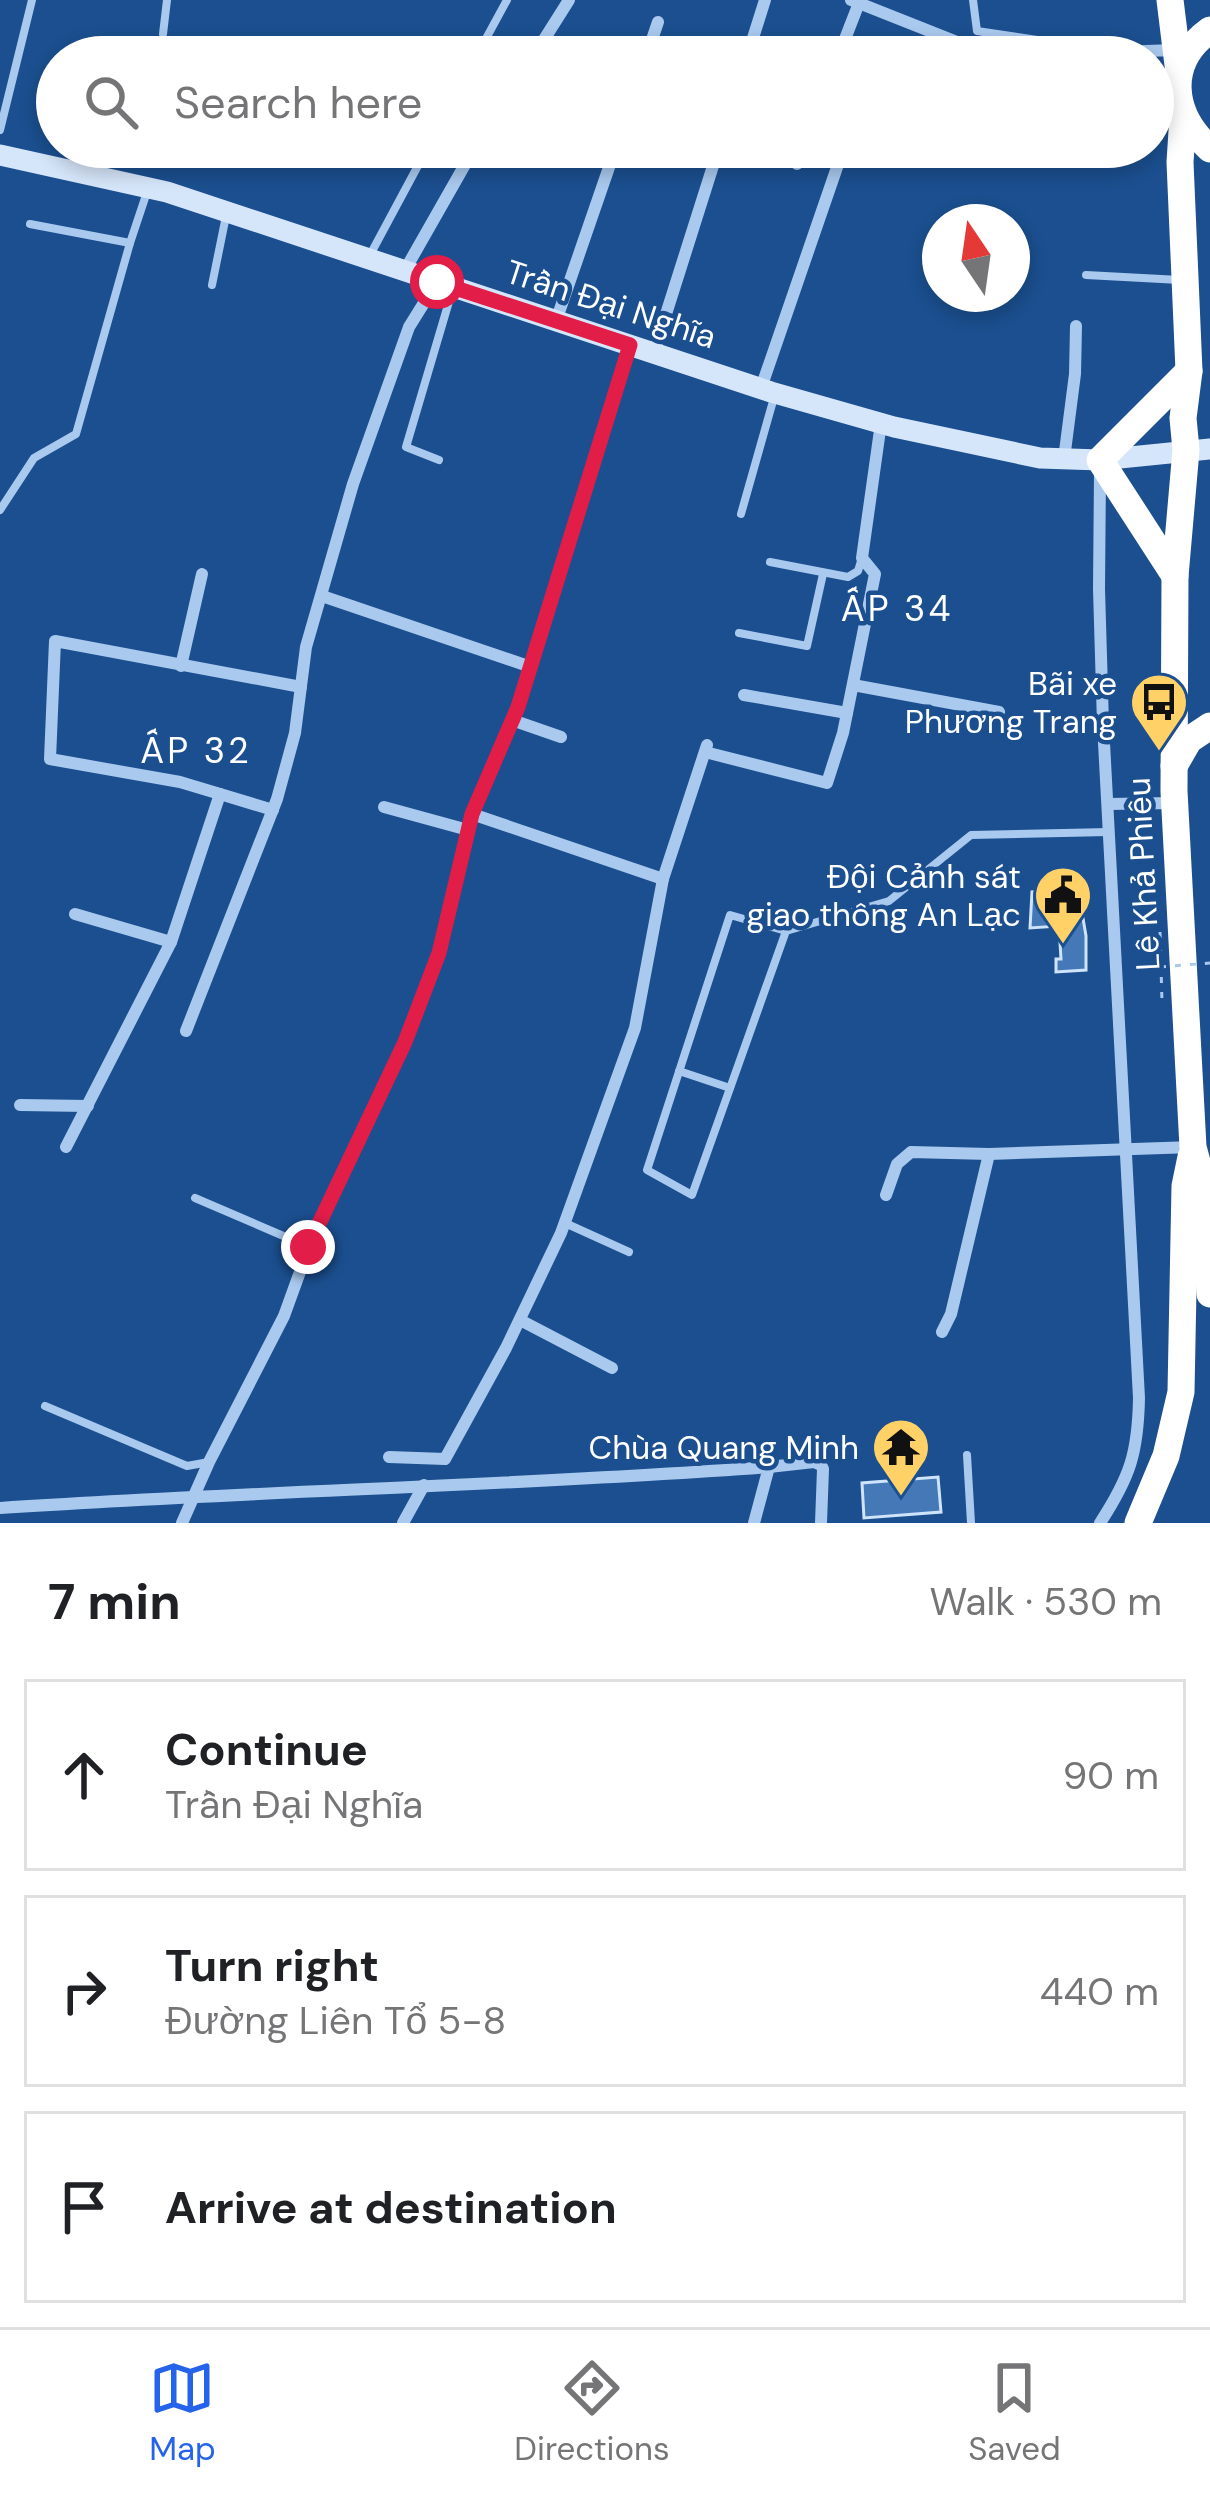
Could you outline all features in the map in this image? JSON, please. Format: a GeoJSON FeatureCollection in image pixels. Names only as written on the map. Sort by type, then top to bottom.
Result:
{"type":"FeatureCollection","features":[{"type":"Feature","properties":{"kind":"highway"},"geometry":{"type":"LineString","coordinates":[[1170,0],[1178,88],[1196,133]]}},
{"type":"Feature","properties":{"kind":"highway"},"geometry":{"type":"LineString","coordinates":[[1178,62],[1210,30]]}},
{"type":"Feature","properties":{"kind":"highway","name":"Lê Khả Phiêu"},"geometry":{"type":"LineString","coordinates":[[1196,133],[1180,162],[1189,371],[1183,418],[1198,450]]}},
{"type":"Feature","properties":{"kind":"highway","name":"Lê Khả Phiêu"},"geometry":{"type":"LineString","coordinates":[[1196,133],[1202,347],[1198,450],[1175,576],[1174,766],[1193,1147],[1204,1187],[1210,1294]]}},
{"type":"Feature","properties":{"kind":"highway"},"geometry":{"type":"LineString","coordinates":[[1175,576],[1100,460],[1189,371]]}},
{"type":"Feature","properties":{"kind":"highway"},"geometry":{"type":"LineString","coordinates":[[1174,766],[1189,740],[1210,727]]}},
{"type":"Feature","properties":{"kind":"highway"},"geometry":{"type":"LineString","coordinates":[[1138,1523],[1166,1456],[1181,1392],[1185,1186],[1193,1147]]}},
{"type":"Feature","properties":{"kind":"main road","name":"Trần Đại Nghĩa"},"geometry":{"type":"LineString","coordinates":[[0,154],[36,162]]}},
{"type":"Feature","properties":{"kind":"main road","name":"Trần Đại Nghĩa"},"geometry":{"type":"LineString","coordinates":[[61,168],[227,212],[881,424],[1040,458],[1100,460],[1198,450]]}},
{"type":"Feature","properties":{"kind":"street"},"geometry":{"type":"LineString","coordinates":[[546,36],[569,0]]}},
{"type":"Feature","properties":{"kind":"street"},"geometry":{"type":"LineString","coordinates":[[754,36],[765,0]]}},
{"type":"Feature","properties":{"kind":"street"},"geometry":{"type":"LineString","coordinates":[[844,36],[855,2],[942,36]]}},
{"type":"Feature","properties":{"kind":"street"},"geometry":{"type":"LineString","coordinates":[[653,36],[658,22]]}},
{"type":"Feature","properties":{"kind":"street"},"geometry":{"type":"LineString","coordinates":[[1174,61],[1178,62]]}},
{"type":"Feature","properties":{"kind":"street"},"geometry":{"type":"LineString","coordinates":[[405,270],[463,168]]}},
{"type":"Feature","properties":{"kind":"street"},"geometry":{"type":"LineString","coordinates":[[556,321],[609,168]]}},
{"type":"Feature","properties":{"kind":"street"},"geometry":{"type":"LineString","coordinates":[[654,352],[712,168]]}},
{"type":"Feature","properties":{"kind":"street"},"geometry":{"type":"LineString","coordinates":[[768,391],[837,168]]}},
{"type":"Feature","properties":{"kind":"street"},"geometry":{"type":"LineString","coordinates":[[186,1031],[273,811],[295,733],[306,647],[352,484],[409,327],[445,284]]}},
{"type":"Feature","properties":{"kind":"street"},"geometry":{"type":"LineString","coordinates":[[1064,459],[1076,326]]}},
{"type":"Feature","properties":{"kind":"street"},"geometry":{"type":"LineString","coordinates":[[182,1523],[208,1462],[284,1316],[308,1247],[405,1042],[439,953],[472,814],[531,667],[630,345]]}},
{"type":"Feature","properties":{"kind":"street"},"geometry":{"type":"LineString","coordinates":[[403,1523],[445,1459],[520,1320],[565,1223],[635,1028],[663,879],[706,748],[827,783],[847,713],[875,574],[862,558],[881,424]]}},
{"type":"Feature","properties":{"kind":"street"},"geometry":{"type":"LineString","coordinates":[[1100,460],[1099,589],[1109,832],[1139,1398],[1133,1460],[1100,1523]]}},
{"type":"Feature","properties":{"kind":"street"},"geometry":{"type":"LineString","coordinates":[[181,666],[202,574]]}},
{"type":"Feature","properties":{"kind":"street"},"geometry":{"type":"LineString","coordinates":[[322,596],[531,667]]}},
{"type":"Feature","properties":{"kind":"street"},"geometry":{"type":"LineString","coordinates":[[273,811],[180,782],[50,759],[55,641],[301,687]]}},
{"type":"Feature","properties":{"kind":"street"},"geometry":{"type":"LineString","coordinates":[[853,685],[999,712]]}},
{"type":"Feature","properties":{"kind":"street"},"geometry":{"type":"LineString","coordinates":[[743,695],[847,713]]}},
{"type":"Feature","properties":{"kind":"street"},"geometry":{"type":"LineString","coordinates":[[512,719],[561,737]]}},
{"type":"Feature","properties":{"kind":"street"},"geometry":{"type":"LineString","coordinates":[[67,1147],[171,943],[220,794]]}},
{"type":"Feature","properties":{"kind":"street"},"geometry":{"type":"LineString","coordinates":[[1108,804],[1175,803]]}},
{"type":"Feature","properties":{"kind":"street"},"geometry":{"type":"LineString","coordinates":[[384,807],[468,830]]}},
{"type":"Feature","properties":{"kind":"street"},"geometry":{"type":"LineString","coordinates":[[472,814],[663,879]]}},
{"type":"Feature","properties":{"kind":"street"},"geometry":{"type":"LineString","coordinates":[[76,914],[171,943]]}},
{"type":"Feature","properties":{"kind":"street"},"geometry":{"type":"LineString","coordinates":[[20,1105],[88,1106]]}},
{"type":"Feature","properties":{"kind":"street"},"geometry":{"type":"LineString","coordinates":[[886,1195],[897,1164],[911,1152],[1193,1147]]}},
{"type":"Feature","properties":{"kind":"street"},"geometry":{"type":"LineString","coordinates":[[942,1332],[951,1314],[989,1154]]}},
{"type":"Feature","properties":{"kind":"street"},"geometry":{"type":"LineString","coordinates":[[520,1320],[612,1368]]}},
{"type":"Feature","properties":{"kind":"street"},"geometry":{"type":"LineString","coordinates":[[388,1457],[445,1459]]}},
{"type":"Feature","properties":{"kind":"street"},"geometry":{"type":"LineString","coordinates":[[0,1508],[649,1476],[814,1462],[824,1469],[821,1523]]}},
{"type":"Feature","properties":{"kind":"street"},"geometry":{"type":"LineString","coordinates":[[754,1523],[769,1467]]}},
{"type":"Feature","properties":{"kind":"lane"},"geometry":{"type":"LineString","coordinates":[[0,130],[32,0]]}},
{"type":"Feature","properties":{"kind":"lane"},"geometry":{"type":"LineString","coordinates":[[163,34],[167,0]]}},
{"type":"Feature","properties":{"kind":"lane"},"geometry":{"type":"LineString","coordinates":[[487,36],[507,0]]}},
{"type":"Feature","properties":{"kind":"lane"},"geometry":{"type":"LineString","coordinates":[[973,0],[977,31],[1011,36]]}},
{"type":"Feature","properties":{"kind":"lane"},"geometry":{"type":"LineString","coordinates":[[368,258],[417,168]]}},
{"type":"Feature","properties":{"kind":"lane"},"geometry":{"type":"LineString","coordinates":[[0,510],[34,458],[76,434],[148,188]]}},
{"type":"Feature","properties":{"kind":"lane"},"geometry":{"type":"LineString","coordinates":[[212,285],[227,212]]}},
{"type":"Feature","properties":{"kind":"lane"},"geometry":{"type":"LineString","coordinates":[[30,224],[130,243]]}},
{"type":"Feature","properties":{"kind":"lane"},"geometry":{"type":"LineString","coordinates":[[1086,275],[1187,280]]}},
{"type":"Feature","properties":{"kind":"lane"},"geometry":{"type":"LineString","coordinates":[[439,460],[406,447],[445,284]]}},
{"type":"Feature","properties":{"kind":"lane"},"geometry":{"type":"LineString","coordinates":[[740,514],[768,391]]}},
{"type":"Feature","properties":{"kind":"lane"},"geometry":{"type":"LineString","coordinates":[[770,562],[852,577],[862,558]]}},
{"type":"Feature","properties":{"kind":"lane"},"geometry":{"type":"LineString","coordinates":[[739,633],[807,646],[823,574]]}},
{"type":"Feature","properties":{"kind":"lane"},"geometry":{"type":"LineString","coordinates":[[786,931],[692,1195],[647,1170],[730,915],[786,931],[889,901],[970,835],[1109,832]]}},
{"type":"Feature","properties":{"kind":"lane"},"geometry":{"type":"LineString","coordinates":[[679,1071],[730,1088]]}},
{"type":"Feature","properties":{"kind":"lane"},"geometry":{"type":"LineString","coordinates":[[195,1198],[308,1247]]}},
{"type":"Feature","properties":{"kind":"lane"},"geometry":{"type":"LineString","coordinates":[[565,1223],[629,1252]]}},
{"type":"Feature","properties":{"kind":"lane"},"geometry":{"type":"LineString","coordinates":[[45,1406],[187,1466],[208,1462]]}},
{"type":"Feature","properties":{"kind":"lane"},"geometry":{"type":"LineString","coordinates":[[967,1455],[971,1523]]}},
{"type":"Feature","properties":{"kind":"path"},"geometry":{"type":"LineString","coordinates":[[1160,967],[1210,963]]}},
{"type":"Feature","properties":{"kind":"building"},"geometry":{"type":"Polygon","coordinates":[[[1078,889],[1086,970],[1056,972],[1056,959],[1061,959],[1059,926],[1030,928],[1032,892],[1078,889]]]}},
{"type":"Feature","properties":{"kind":"building","name":"Chùa Quang Minh"},"geometry":{"type":"Polygon","coordinates":[[[938,1477],[941,1512],[864,1518],[862,1483],[938,1477]]]}},
{"type":"Feature","properties":{"kind":"place","name":"Bãi xe Phương Trang"},"geometry":{"type":"Point","coordinates":[1159,753]}},
{"type":"Feature","properties":{"kind":"place","name":"Đội Cảnh sát giao thông An Lạc"},"geometry":{"type":"Point","coordinates":[1063,946]}},
{"type":"Feature","properties":{"kind":"place","name":"Chùa Quang Minh"},"geometry":{"type":"Point","coordinates":[901,1498]}},
{"type":"Feature","properties":{"kind":"district","name":"ẤP 34"},"geometry":{"type":"Point","coordinates":[897,608]}},
{"type":"Feature","properties":{"kind":"district","name":"ẤP 32"},"geometry":{"type":"Point","coordinates":[196,750]}},
{"type":"Feature","properties":{"kind":"route"},"geometry":{"type":"LineString","coordinates":[[308,1247],[405,1042],[439,953],[472,814],[518,707],[630,345],[437,282]]}}]}
